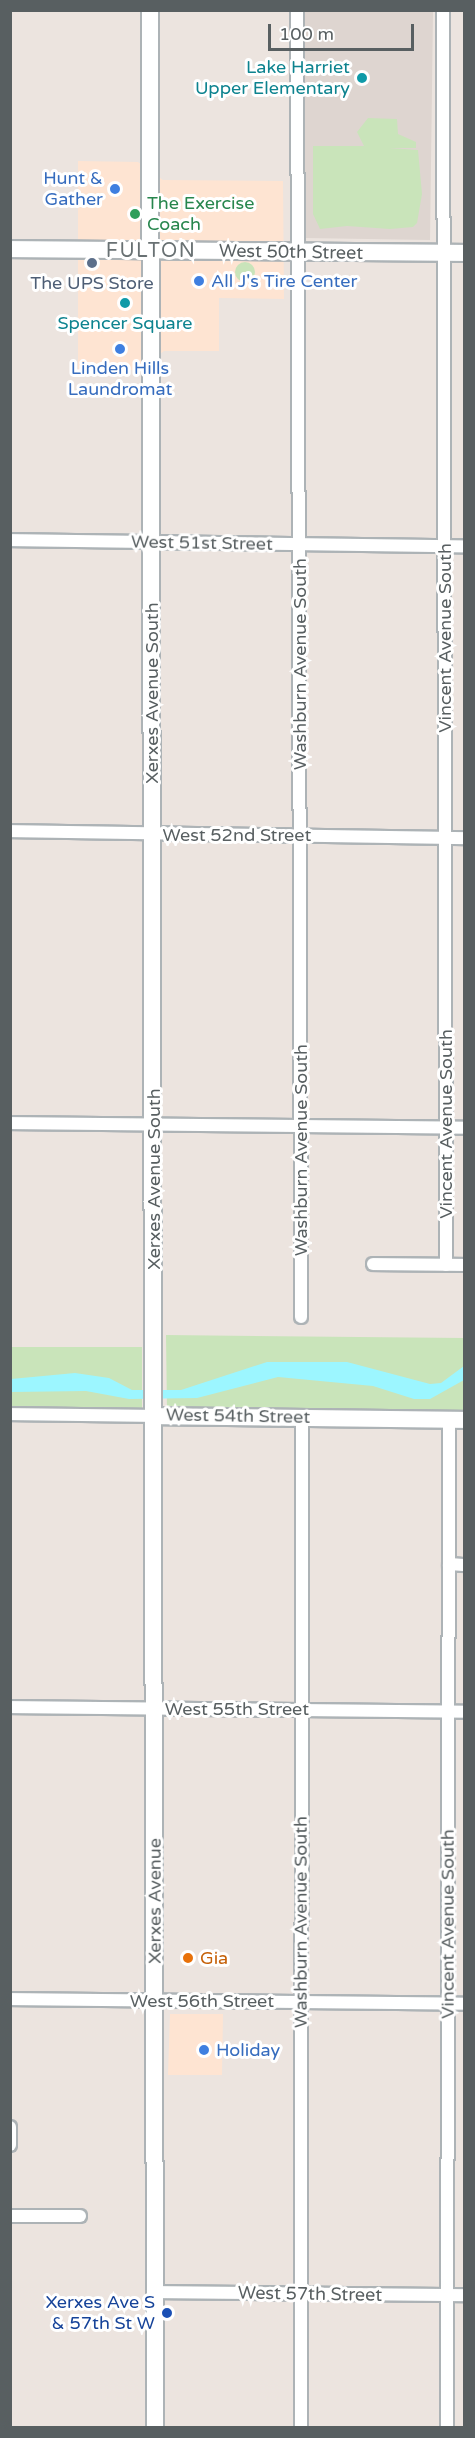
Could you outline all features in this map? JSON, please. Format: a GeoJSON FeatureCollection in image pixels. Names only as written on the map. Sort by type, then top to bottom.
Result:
{"type":"FeatureCollection","features":[{"type":"Feature","properties":{"kind":"street","name":"Xerxes Avenue South"},"geometry":{"type":"LineString","coordinates":[[150,10],[153,1375]]}},
{"type":"Feature","properties":{"kind":"street","name":"Washburn Avenue South"},"geometry":{"type":"LineString","coordinates":[[297,10],[301,1317]]}},
{"type":"Feature","properties":{"kind":"street","name":"Vincent Avenue South"},"geometry":{"type":"LineString","coordinates":[[443,10],[441,252],[445,546],[446,1265]]}},
{"type":"Feature","properties":{"kind":"street","name":"West 50th Street"},"geometry":{"type":"LineString","coordinates":[[10,249],[465,253]]}},
{"type":"Feature","properties":{"kind":"street","name":"West 51st Street"},"geometry":{"type":"LineString","coordinates":[[10,540],[465,546]]}},
{"type":"Feature","properties":{"kind":"street","name":"West 52nd Street"},"geometry":{"type":"LineString","coordinates":[[10,831],[465,838]]}},
{"type":"Feature","properties":{"kind":"street"},"geometry":{"type":"LineString","coordinates":[[10,1123],[465,1128]]}},
{"type":"Feature","properties":{"kind":"street"},"geometry":{"type":"LineString","coordinates":[[373,1264],[465,1265]]}},
{"type":"Feature","properties":{"kind":"street","name":"Xerxes Avenue"},"geometry":{"type":"LineString","coordinates":[[153,1375],[155,2427]]}},
{"type":"Feature","properties":{"kind":"street","name":"West 54th Street"},"geometry":{"type":"LineString","coordinates":[[10,1414],[153,1409],[302,1417],[457,1420]]}},
{"type":"Feature","properties":{"kind":"street","name":"Washburn Avenue South"},"geometry":{"type":"LineString","coordinates":[[301,2427],[302,1417]]}},
{"type":"Feature","properties":{"kind":"street","name":"Vincent Avenue South"},"geometry":{"type":"LineString","coordinates":[[447,2427],[447,1712],[449,1564],[457,1420]]}},
{"type":"Feature","properties":{"kind":"street"},"geometry":{"type":"LineString","coordinates":[[449,1564],[465,1564]]}},
{"type":"Feature","properties":{"kind":"street","name":"West 55th Street"},"geometry":{"type":"LineString","coordinates":[[10,1707],[465,1712]]}},
{"type":"Feature","properties":{"kind":"street","name":"West 56th Street"},"geometry":{"type":"LineString","coordinates":[[10,1999],[465,2004]]}},
{"type":"Feature","properties":{"kind":"street"},"geometry":{"type":"LineString","coordinates":[[10,2127],[10,2145]]}},
{"type":"Feature","properties":{"kind":"street"},"geometry":{"type":"LineString","coordinates":[[10,2216],[80,2216]]}},
{"type":"Feature","properties":{"kind":"street","name":"West 57th Street"},"geometry":{"type":"LineString","coordinates":[[155,2292],[465,2295]]}},
{"type":"Feature","properties":{"kind":"shaded area"},"geometry":{"type":"Polygon","coordinates":[[[305,11],[433,11],[430,240],[305,238],[305,11]]]}},
{"type":"Feature","properties":{"kind":"shaded area"},"geometry":{"type":"Polygon","coordinates":[[[78,161],[138,162],[163,180],[283,181],[284,299],[219,298],[219,351],[164,351],[138,370],[78,370],[78,161]]]}},
{"type":"Feature","properties":{"kind":"shaded area"},"geometry":{"type":"Polygon","coordinates":[[[170,2014],[223,2014],[222,2075],[168,2075],[170,2014]]]}},
{"type":"Feature","properties":{"kind":"green space"},"geometry":{"type":"Polygon","coordinates":[[[368,118],[397,119],[398,134],[416,142],[416,148],[389,148],[418,150],[422,194],[417,223],[413,227],[390,229],[347,226],[320,229],[313,214],[313,146],[364,146],[357,132],[368,118]]]}},
{"type":"Feature","properties":{"kind":"green space"},"geometry":{"type":"Polygon","coordinates":[[[245,262],[252,265],[255,272],[252,279],[245,282],[238,279],[235,272],[238,265],[245,262]]]}},
{"type":"Feature","properties":{"kind":"green space"},"geometry":{"type":"Polygon","coordinates":[[[166,1335],[464,1338],[464,1416],[167,1411],[166,1335]]]}},
{"type":"Feature","properties":{"kind":"green space"},"geometry":{"type":"Polygon","coordinates":[[[11,1347],[142,1347],[142,1411],[11,1410],[11,1347]]]}},
{"type":"Feature","properties":{"kind":"water"},"geometry":{"type":"Polygon","coordinates":[[[267,1362],[347,1362],[430,1384],[441,1383],[464,1366],[464,1380],[430,1399],[414,1399],[373,1386],[278,1377],[197,1398],[129,1399],[86,1391],[11,1392],[11,1379],[75,1373],[109,1378],[132,1390],[181,1390],[267,1362]]]}},
{"type":"Feature","properties":{"kind":"place","name":"Lake Harriet Upper Elementary"},"geometry":{"type":"Point","coordinates":[362,78]}},
{"type":"Feature","properties":{"kind":"place","name":"Hunt & Gather"},"geometry":{"type":"Point","coordinates":[115,189]}},
{"type":"Feature","properties":{"kind":"place","name":"The Exercise Coach"},"geometry":{"type":"Point","coordinates":[135,214]}},
{"type":"Feature","properties":{"kind":"place","name":"The UPS Store"},"geometry":{"type":"Point","coordinates":[92,263]}},
{"type":"Feature","properties":{"kind":"place","name":"All J's Tire Center"},"geometry":{"type":"Point","coordinates":[199,281]}},
{"type":"Feature","properties":{"kind":"place","name":"Spencer Square"},"geometry":{"type":"Point","coordinates":[125,303]}},
{"type":"Feature","properties":{"kind":"place","name":"Linden Hills Laundromat"},"geometry":{"type":"Point","coordinates":[120,349]}},
{"type":"Feature","properties":{"kind":"place","name":"Gia"},"geometry":{"type":"Point","coordinates":[188,1958]}},
{"type":"Feature","properties":{"kind":"place","name":"Holiday"},"geometry":{"type":"Point","coordinates":[204,2050]}},
{"type":"Feature","properties":{"kind":"place","name":"Xerxes Ave S & 57th St W"},"geometry":{"type":"Point","coordinates":[167,2313]}},
{"type":"Feature","properties":{"kind":"district","name":"FULTON"},"geometry":{"type":"Point","coordinates":[151,251]}}]}
